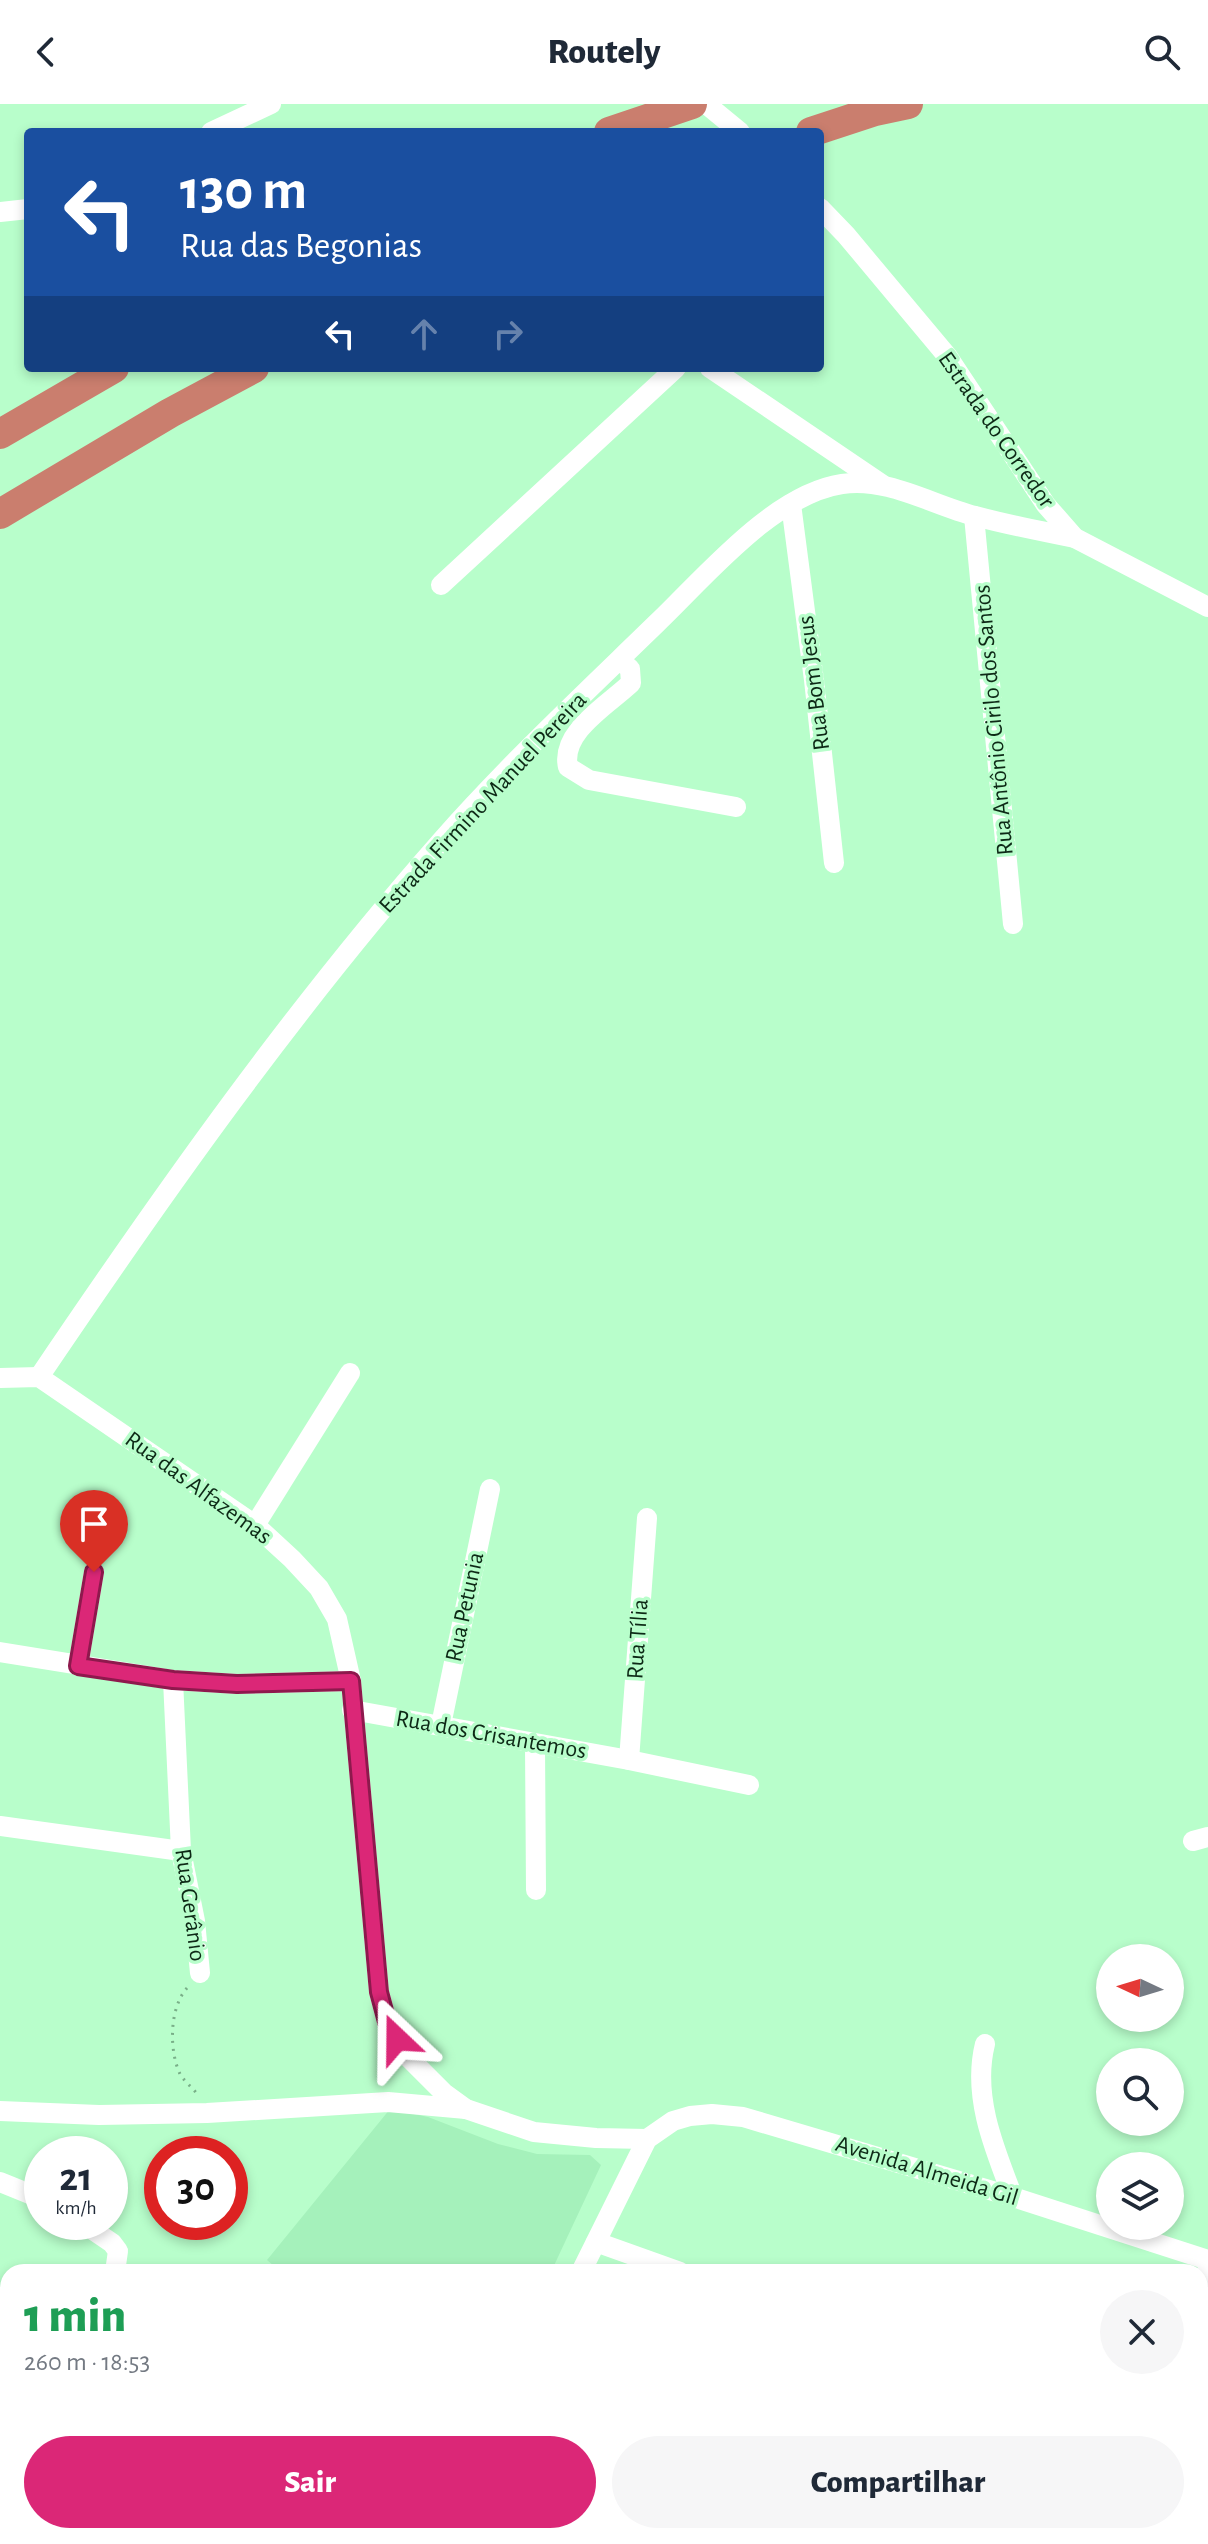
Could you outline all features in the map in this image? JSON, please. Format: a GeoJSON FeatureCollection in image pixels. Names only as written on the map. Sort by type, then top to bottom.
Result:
{"type":"FeatureCollection","features":[{"type":"Feature","properties":{"kind":"highway"},"geometry":{"type":"LineString","coordinates":[[621,128],[692,104]]}},
{"type":"Feature","properties":{"kind":"highway"},"geometry":{"type":"LineString","coordinates":[[823,128],[908,104]]}},
{"type":"Feature","properties":{"kind":"highway"},"geometry":{"type":"LineString","coordinates":[[0,434],[107,372]]}},
{"type":"Feature","properties":{"kind":"highway"},"geometry":{"type":"LineString","coordinates":[[0,514],[247,372]]}},
{"type":"Feature","properties":{"kind":"highway"},"geometry":{"type":"LineString","coordinates":[[0,409],[55,401]]}},
{"type":"Feature","properties":{"kind":"highway"},"geometry":{"type":"LineString","coordinates":[[0,536],[37,509],[62,476]]}},
{"type":"Feature","properties":{"kind":"street"},"geometry":{"type":"LineString","coordinates":[[220,128],[271,104]]}},
{"type":"Feature","properties":{"kind":"street"},"geometry":{"type":"LineString","coordinates":[[706,104],[735,128]]}},
{"type":"Feature","properties":{"kind":"street"},"geometry":{"type":"LineString","coordinates":[[0,212],[24,209]]}},
{"type":"Feature","properties":{"kind":"street","name":"Estrada do Corredor"},"geometry":{"type":"LineString","coordinates":[[824,212],[948,357],[1046,505],[1075,538],[1208,607]]}},
{"type":"Feature","properties":{"kind":"street"},"geometry":{"type":"LineString","coordinates":[[441,585],[672,372]]}},
{"type":"Feature","properties":{"kind":"street"},"geometry":{"type":"LineString","coordinates":[[716,372],[883,485]]}},
{"type":"Feature","properties":{"kind":"street","name":"Estrada Firmino Manuel Pereira"},"geometry":{"type":"LineString","coordinates":[[39,1377],[146,1219],[332,971],[443,839],[545,731],[764,521],[818,490],[844,483],[883,485],[974,516],[1075,538]]}},
{"type":"Feature","properties":{"kind":"street","name":"Rua Bom Jesus"},"geometry":{"type":"LineString","coordinates":[[791,504],[834,863]]}},
{"type":"Feature","properties":{"kind":"street","name":"Rua Antônio Cirilo dos Santos"},"geometry":{"type":"LineString","coordinates":[[974,516],[1013,924]]}},
{"type":"Feature","properties":{"kind":"street"},"geometry":{"type":"LineString","coordinates":[[620,660],[630,669],[631,683],[572,736],[566,757],[568,767],[589,780],[736,807]]}},
{"type":"Feature","properties":{"kind":"street"},"geometry":{"type":"LineString","coordinates":[[255,1525],[350,1373]]}},
{"type":"Feature","properties":{"kind":"street"},"geometry":{"type":"LineString","coordinates":[[0,1378],[39,1377]]}},
{"type":"Feature","properties":{"kind":"street","name":"Rua das Alfazemas"},"geometry":{"type":"LineString","coordinates":[[39,1377],[255,1525],[319,1588],[337,1619],[351,1681],[379,1992],[387,2022],[406,2055],[444,2093],[466,2109],[534,2132],[647,2139]]}},
{"type":"Feature","properties":{"kind":"street","name":"Rua Petunia"},"geometry":{"type":"LineString","coordinates":[[441,1725],[490,1489]]}},
{"type":"Feature","properties":{"kind":"street","name":"Rua Tília"},"geometry":{"type":"LineString","coordinates":[[629,1760],[647,1518]]}},
{"type":"Feature","properties":{"kind":"street"},"geometry":{"type":"LineString","coordinates":[[78,1666],[94,1572]]}},
{"type":"Feature","properties":{"kind":"street"},"geometry":{"type":"LineString","coordinates":[[0,1652],[173,1680],[237,1684],[351,1681]]}},
{"type":"Feature","properties":{"kind":"street","name":"Rua Gerânio"},"geometry":{"type":"LineString","coordinates":[[173,1680],[181,1851],[195,1921],[200,1973]]}},
{"type":"Feature","properties":{"kind":"street","name":"Rua dos Crisantemos"},"geometry":{"type":"LineString","coordinates":[[352,1710],[749,1785]]}},
{"type":"Feature","properties":{"kind":"street"},"geometry":{"type":"LineString","coordinates":[[535,1745],[536,1890]]}},
{"type":"Feature","properties":{"kind":"street"},"geometry":{"type":"LineString","coordinates":[[0,1826],[181,1851]]}},
{"type":"Feature","properties":{"kind":"street"},"geometry":{"type":"LineString","coordinates":[[985,2044],[980,2065],[982,2096],[992,2141],[1013,2197]]}},
{"type":"Feature","properties":{"kind":"street"},"geometry":{"type":"LineString","coordinates":[[0,2111],[99,2115],[207,2113],[388,2102],[466,2109]]}},
{"type":"Feature","properties":{"kind":"street","name":"Avenida Almeida Gil"},"geometry":{"type":"LineString","coordinates":[[647,2139],[673,2121],[690,2116],[712,2114],[743,2117],[1013,2197],[1208,2260]]}},
{"type":"Feature","properties":{"kind":"street"},"geometry":{"type":"LineString","coordinates":[[585,2264],[647,2139]]}},
{"type":"Feature","properties":{"kind":"street"},"geometry":{"type":"LineString","coordinates":[[0,2182],[24,2192]]}},
{"type":"Feature","properties":{"kind":"street"},"geometry":{"type":"LineString","coordinates":[[108,2240],[118,2251],[116,2264]]}},
{"type":"Feature","properties":{"kind":"street"},"geometry":{"type":"LineString","coordinates":[[596,2242],[658,2264]]}},
{"type":"Feature","properties":{"kind":"path","name":"Rua Gerânio"},"geometry":{"type":"LineString","coordinates":[[200,1973],[180,1995],[174,2023],[174,2057],[181,2076],[207,2113]]}},
{"type":"Feature","properties":{"kind":"shaded area"},"geometry":{"type":"Polygon","coordinates":[[[390,2109],[428,2117],[498,2144],[537,2154],[590,2155],[601,2165],[555,2264],[272,2264],[267,2260],[390,2109]]]}},
{"type":"Feature","properties":{"kind":"route"},"geometry":{"type":"LineString","coordinates":[[94,1572],[78,1666],[173,1680],[237,1684],[351,1681],[379,1992],[387,2022],[397,2039]]}}]}
